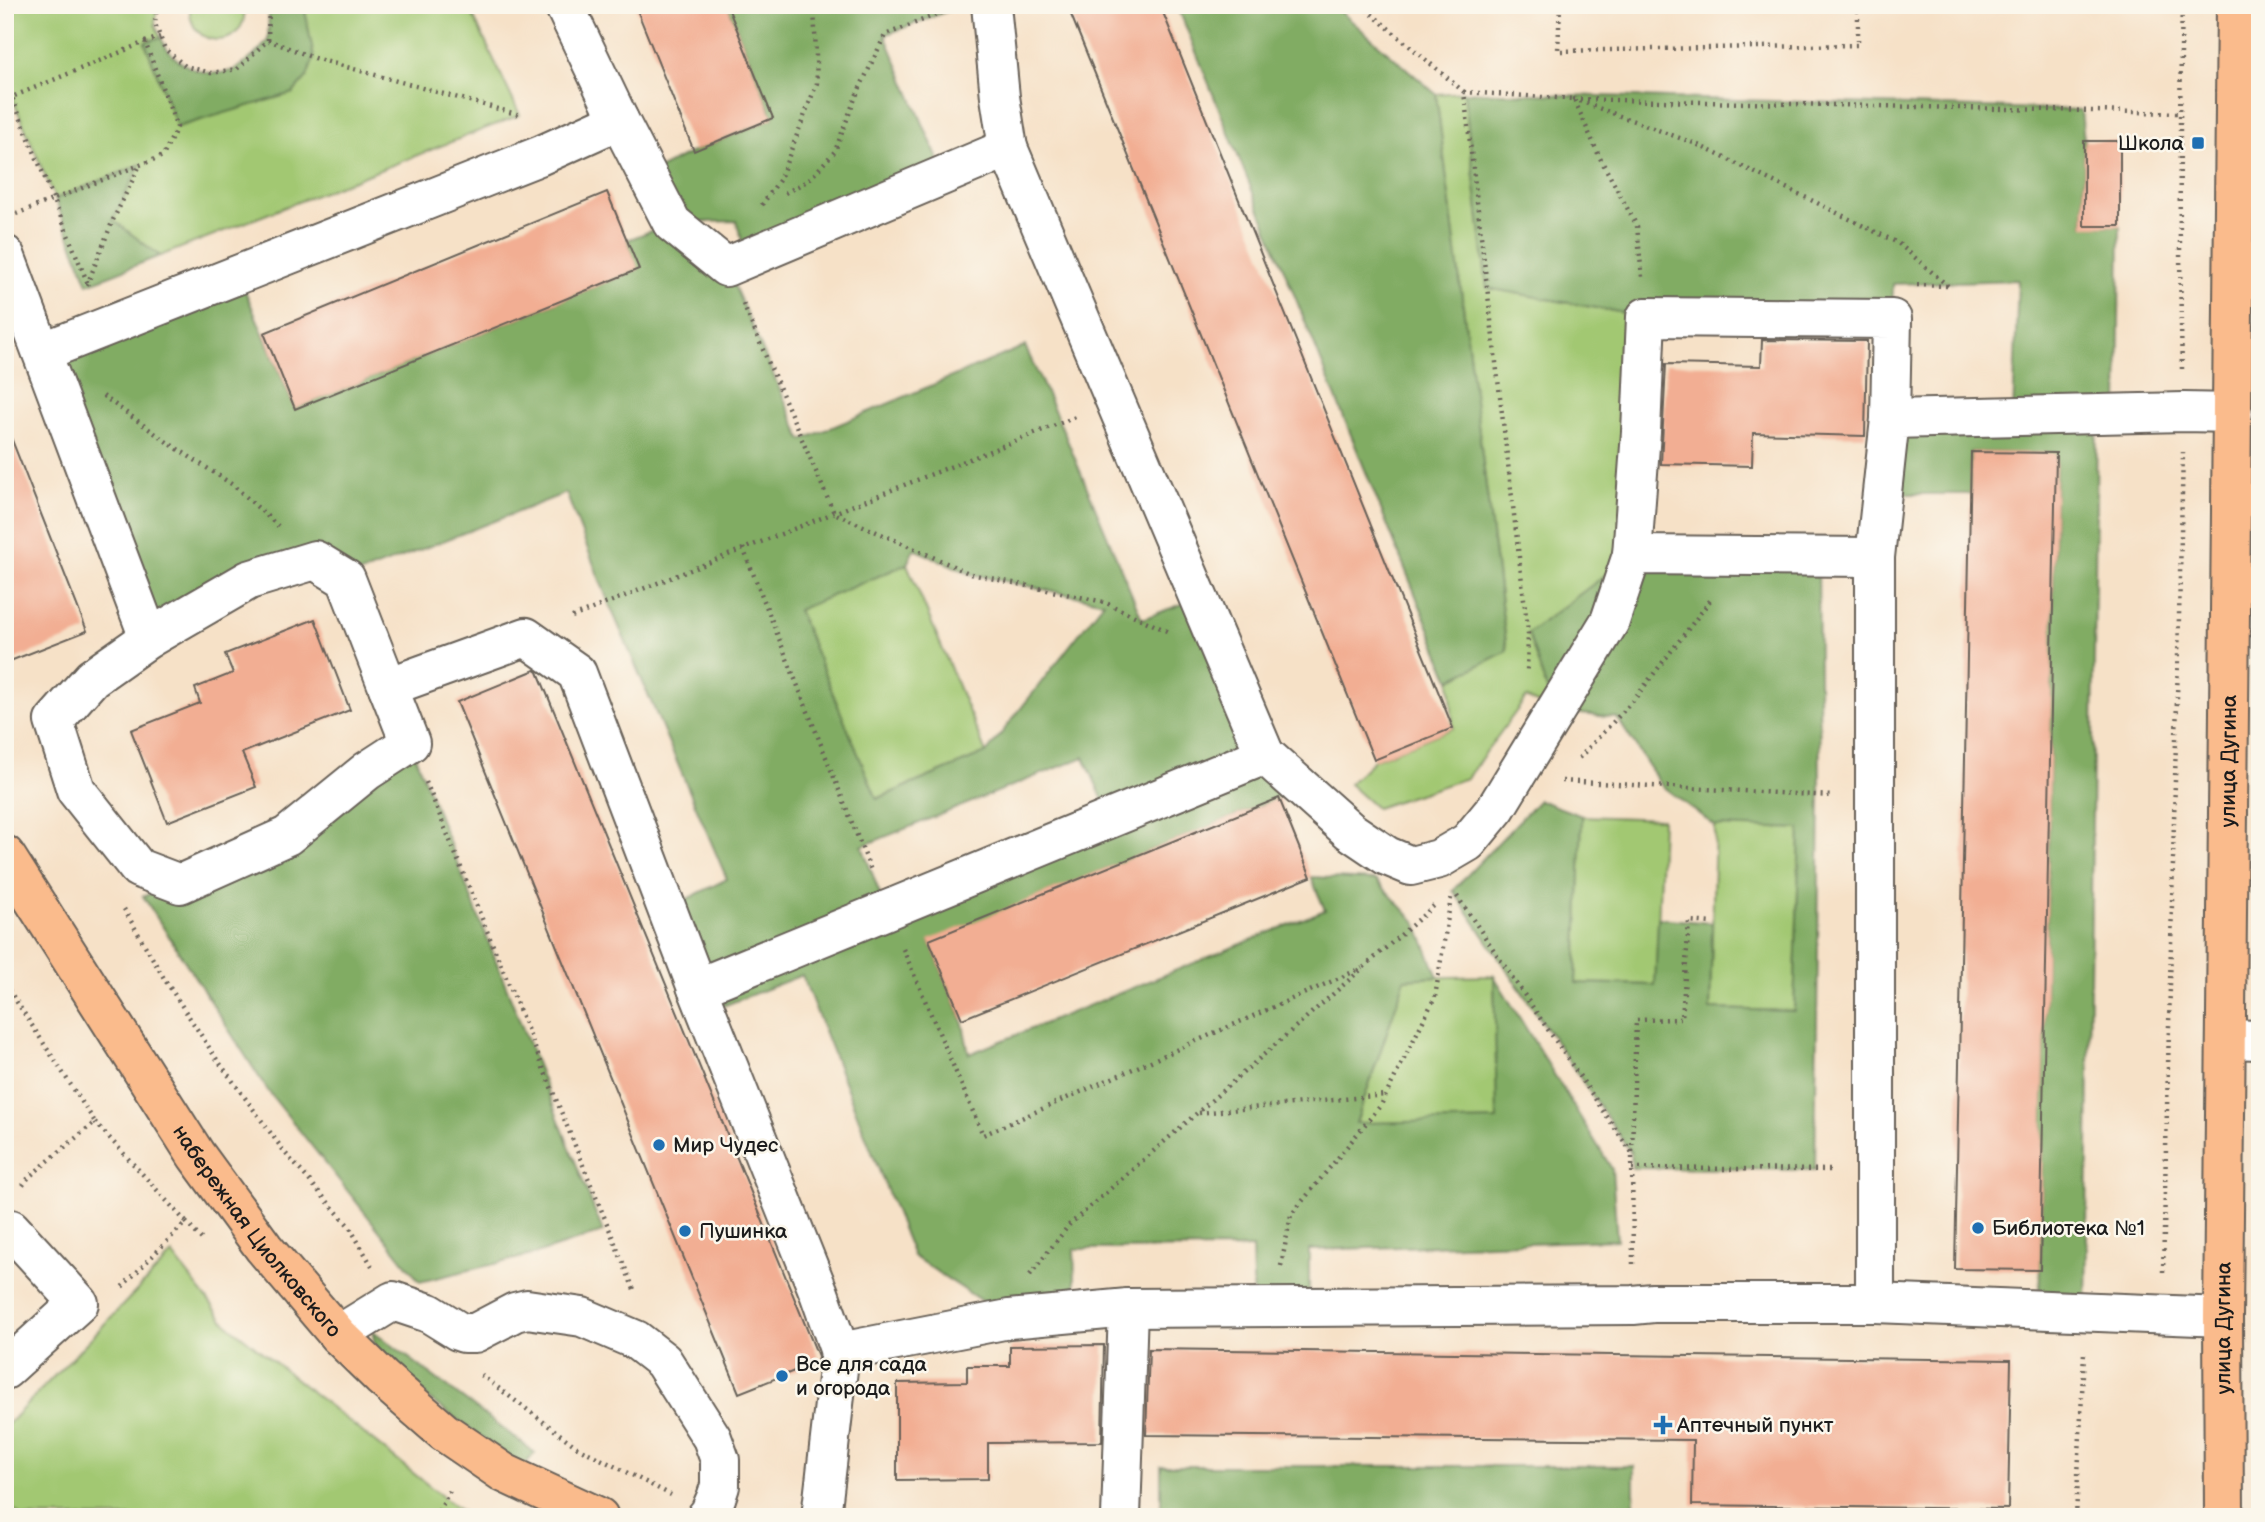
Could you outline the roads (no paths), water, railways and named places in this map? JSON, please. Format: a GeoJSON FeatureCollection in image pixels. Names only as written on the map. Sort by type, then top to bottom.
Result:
{"type":"FeatureCollection","features":[{"type":"Feature","properties":{"kind":"main road","name":"улица Дугина"},"geometry":{"type":"LineString","coordinates":[[2224,1517],[2223,1317],[2243,1040],[2233,413],[2236,5]]}},
{"type":"Feature","properties":{"kind":"main road","name":"набережная Циолковского"},"geometry":{"type":"LineString","coordinates":[[5,855],[196,1155],[264,1248],[338,1335],[411,1404],[504,1474],[599,1517]]}},
{"type":"Feature","properties":{"kind":"lane"},"geometry":{"type":"LineString","coordinates":[[565,5],[619,120],[673,223],[726,267],[1008,148]]}},
{"type":"Feature","properties":{"kind":"lane"},"geometry":{"type":"LineString","coordinates":[[991,5],[1008,148],[1265,755],[1350,831],[1387,856],[1411,866],[1439,859],[1468,842],[1496,808],[1610,621],[1632,555],[1646,317],[1892,319],[1890,419],[1875,557],[1875,1303]]}},
{"type":"Feature","properties":{"kind":"lane"},"geometry":{"type":"LineString","coordinates":[[42,352],[539,156],[619,120]]}},
{"type":"Feature","properties":{"kind":"lane"},"geometry":{"type":"LineString","coordinates":[[5,255],[149,638]]}},
{"type":"Feature","properties":{"kind":"lane"},"geometry":{"type":"LineString","coordinates":[[1890,419],[2233,413]]}},
{"type":"Feature","properties":{"kind":"lane"},"geometry":{"type":"LineString","coordinates":[[1632,555],[1875,557]]}},
{"type":"Feature","properties":{"kind":"lane"},"geometry":{"type":"LineString","coordinates":[[315,560],[346,579],[410,743],[367,771],[287,836],[180,884],[138,868],[76,790],[54,721],[93,678],[149,638],[249,580],[315,560]]}},
{"type":"Feature","properties":{"kind":"lane"},"geometry":{"type":"LineString","coordinates":[[388,687],[526,637],[577,673],[840,1352],[821,1517]]}},
{"type":"Feature","properties":{"kind":"lane"},"geometry":{"type":"LineString","coordinates":[[697,988],[1265,755]]}},
{"type":"Feature","properties":{"kind":"lane"},"geometry":{"type":"LineString","coordinates":[[5,1234],[11,1228],[79,1303],[5,1370]]}},
{"type":"Feature","properties":{"kind":"lane"},"geometry":{"type":"LineString","coordinates":[[338,1335],[393,1301],[429,1313],[464,1333],[475,1333],[514,1312],[527,1309],[582,1317],[636,1340],[663,1361],[712,1438],[720,1460],[720,1486],[708,1515]]}},
{"type":"Feature","properties":{"kind":"lane"},"geometry":{"type":"LineString","coordinates":[[840,1352],[1018,1318],[1128,1308],[1875,1303],[2223,1317]]}},
{"type":"Feature","properties":{"kind":"lane"},"geometry":{"type":"LineString","coordinates":[[1121,1517],[1128,1308]]}},
{"type":"Feature","properties":{"kind":"place","name":"Школа"},"geometry":{"type":"Point","coordinates":[2198,143]}},
{"type":"Feature","properties":{"kind":"place","name":"Мир Чудес"},"geometry":{"type":"Point","coordinates":[659,1145]}},
{"type":"Feature","properties":{"kind":"place","name":"Библиотека №1"},"geometry":{"type":"Point","coordinates":[1978,1228]}},
{"type":"Feature","properties":{"kind":"place","name":"Пушинка"},"geometry":{"type":"Point","coordinates":[685,1231]}},
{"type":"Feature","properties":{"kind":"place","name":"Все для сада и огорода"},"geometry":{"type":"Point","coordinates":[782,1376]}},
{"type":"Feature","properties":{"kind":"place","name":"Аптечный пункт"},"geometry":{"type":"Point","coordinates":[1663,1425]}}]}
